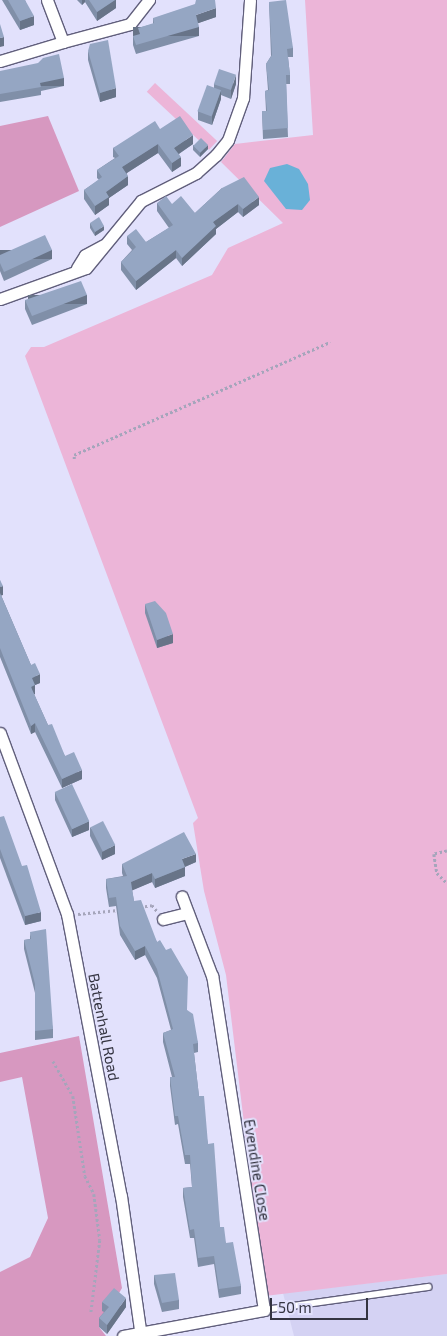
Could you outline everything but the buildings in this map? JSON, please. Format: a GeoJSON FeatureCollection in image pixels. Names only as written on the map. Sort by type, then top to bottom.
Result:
{"type":"FeatureCollection","features":[{"type":"Feature","properties":{"kind":"street"},"geometry":{"type":"LineString","coordinates":[[47,0],[57,16],[63,42]]}},
{"type":"Feature","properties":{"kind":"street"},"geometry":{"type":"LineString","coordinates":[[0,61],[130,24],[149,0]]}},
{"type":"Feature","properties":{"kind":"street"},"geometry":{"type":"LineString","coordinates":[[0,299],[77,268],[85,255],[104,244],[142,201],[196,173],[228,140],[248,71],[250,0]]}},
{"type":"Feature","properties":{"kind":"street","name":"Battenhall Road"},"geometry":{"type":"LineString","coordinates":[[0,733],[67,914],[121,1196],[140,1333]]}},
{"type":"Feature","properties":{"kind":"street","name":"Evendine Close"},"geometry":{"type":"LineString","coordinates":[[182,897],[212,976],[264,1310]]}},
{"type":"Feature","properties":{"kind":"street"},"geometry":{"type":"LineString","coordinates":[[164,919],[187,913]]}},
{"type":"Feature","properties":{"kind":"street"},"geometry":{"type":"LineString","coordinates":[[123,1336],[264,1310]]}},
{"type":"Feature","properties":{"kind":"lane"},"geometry":{"type":"LineString","coordinates":[[264,1310],[428,1287]]}},
{"type":"Feature","properties":{"kind":"path"},"geometry":{"type":"LineString","coordinates":[[74,459],[74,455],[330,342]]}},
{"type":"Feature","properties":{"kind":"path"},"geometry":{"type":"LineString","coordinates":[[447,851],[434,854],[436,873],[447,883]]}},
{"type":"Feature","properties":{"kind":"path"},"geometry":{"type":"LineString","coordinates":[[133,908],[152,905],[164,919]]}},
{"type":"Feature","properties":{"kind":"path"},"geometry":{"type":"LineString","coordinates":[[67,914],[124,910]]}},
{"type":"Feature","properties":{"kind":"path"},"geometry":{"type":"LineString","coordinates":[[53,1060],[73,1096],[85,1176],[94,1194],[100,1240],[91,1313]]}},
{"type":"Feature","properties":{"kind":"shaded area"},"geometry":{"type":"Polygon","coordinates":[[[305,0],[447,0],[447,1274],[265,1296],[226,975],[204,891],[193,823],[198,818],[25,356],[31,347],[44,347],[212,275],[228,248],[283,223],[221,162],[235,144],[313,135],[305,0]]]}},
{"type":"Feature","properties":{"kind":"shaded area"},"geometry":{"type":"Polygon","coordinates":[[[155,83],[217,141],[209,150],[147,92],[155,83]]]}},
{"type":"Feature","properties":{"kind":"shaded area"},"geometry":{"type":"Polygon","coordinates":[[[48,116],[79,191],[0,227],[0,126],[48,116]]]}},
{"type":"Feature","properties":{"kind":"shaded area"},"geometry":{"type":"Polygon","coordinates":[[[79,1036],[122,1288],[99,1327],[106,1336],[0,1336],[0,1272],[30,1257],[48,1218],[22,1077],[0,1082],[0,1053],[79,1036]]]}},
{"type":"Feature","properties":{"kind":"shaded area"},"geometry":{"type":"Polygon","coordinates":[[[447,1274],[447,1336],[294,1336],[283,1293],[447,1274]]]}},
{"type":"Feature","properties":{"kind":"water"},"geometry":{"type":"Polygon","coordinates":[[[287,164],[299,169],[308,184],[310,200],[302,210],[286,209],[264,181],[270,168],[287,164]]]}}]}
